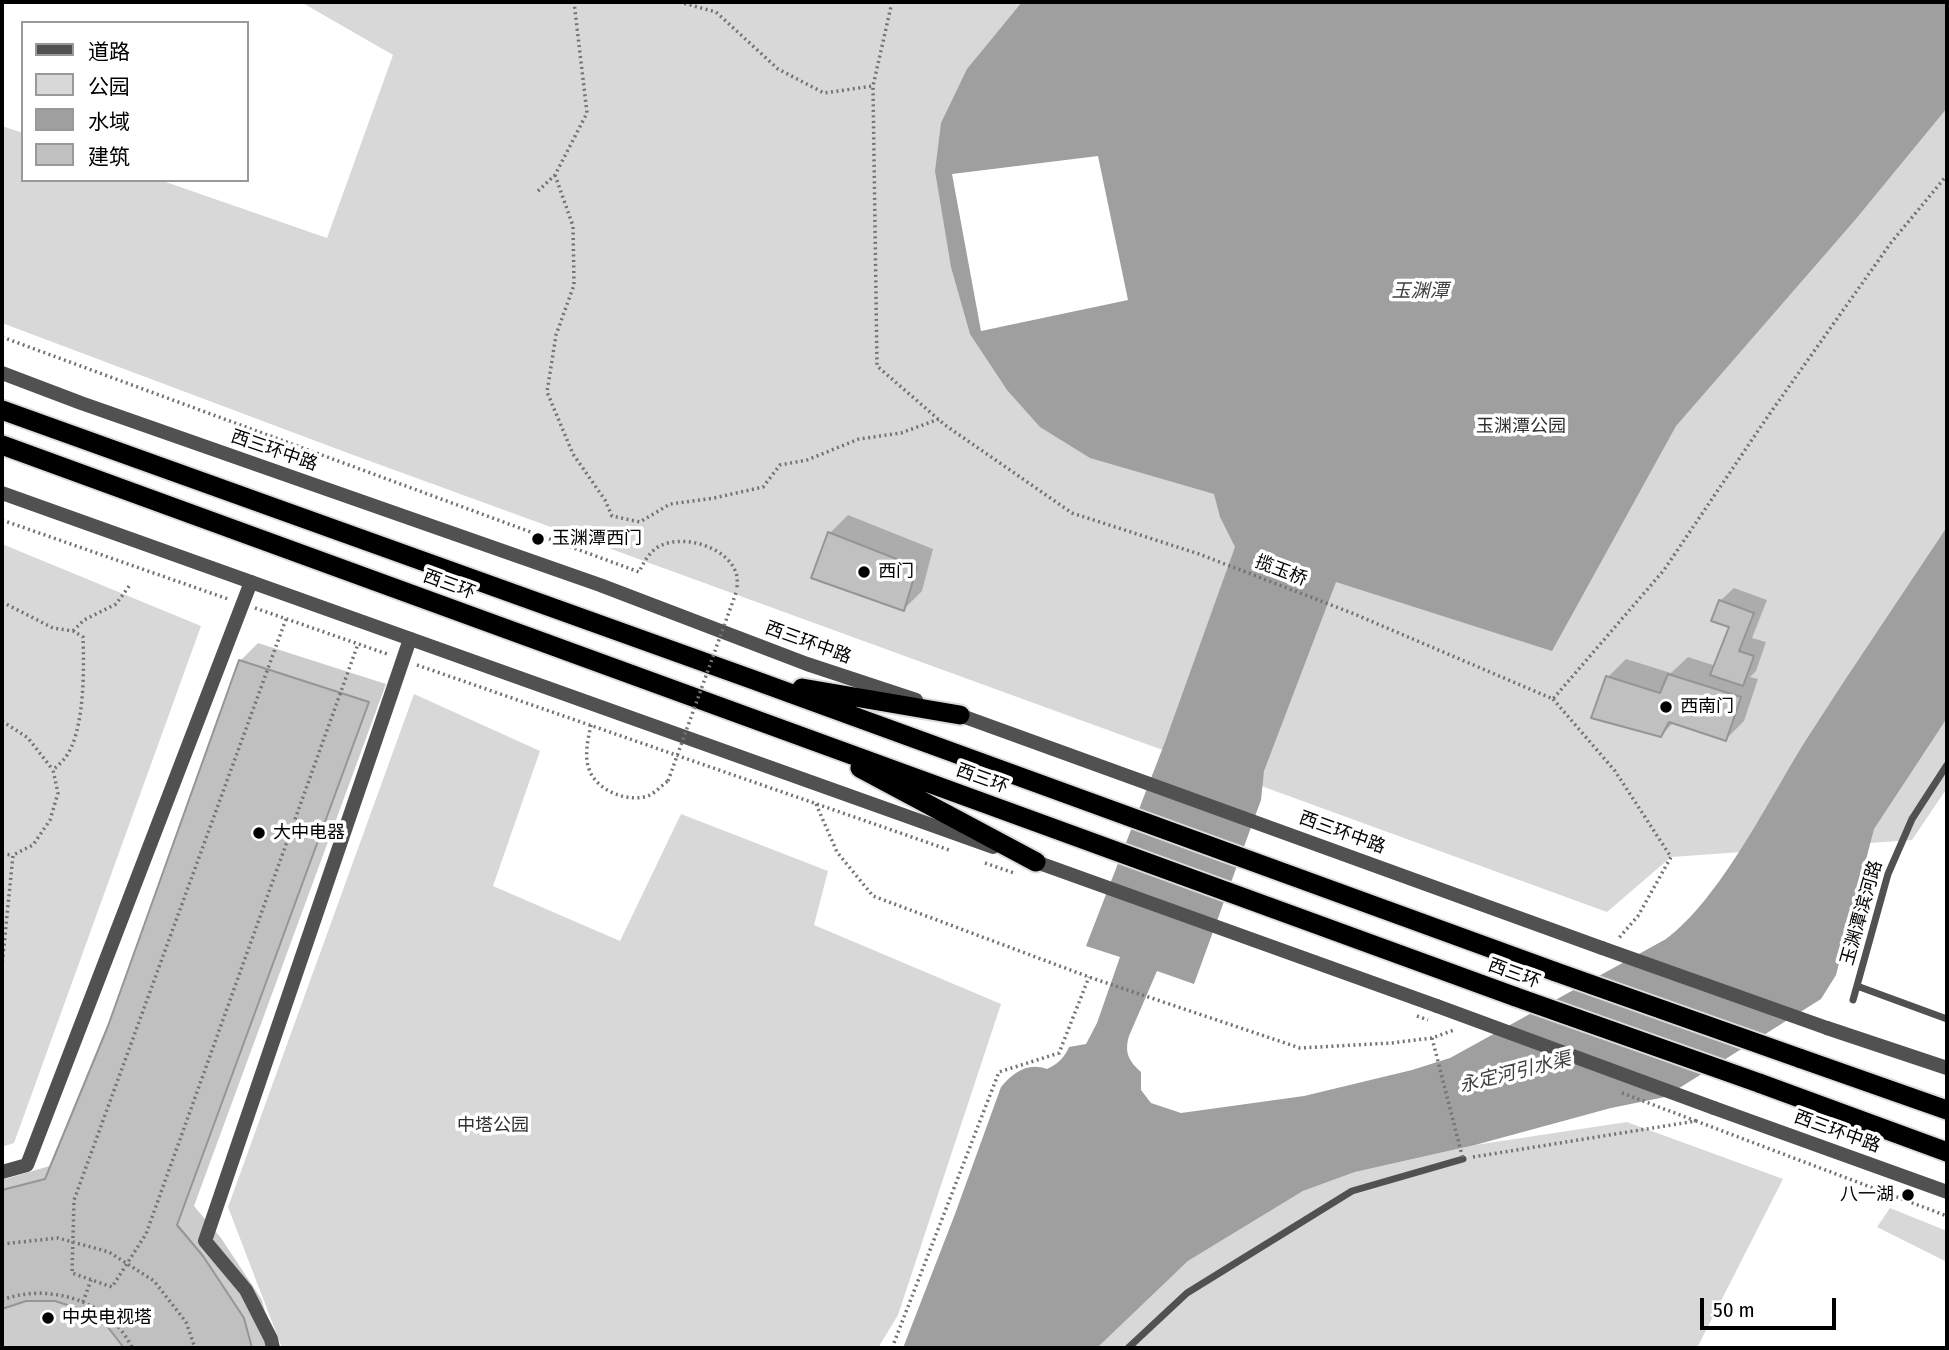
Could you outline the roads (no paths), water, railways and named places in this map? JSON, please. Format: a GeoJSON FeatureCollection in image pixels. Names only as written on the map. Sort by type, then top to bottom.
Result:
{"type":"FeatureCollection","features":[{"type":"Feature","properties":{"kind":"highway","name":"西三环"},"geometry":{"type":"LineString","coordinates":[[7,412],[1556,972],[1947,1110]]}},
{"type":"Feature","properties":{"kind":"highway","name":"西三环"},"geometry":{"type":"LineString","coordinates":[[2,445],[1947,1152]]}},
{"type":"Feature","properties":{"kind":"highway"},"geometry":{"type":"LineString","coordinates":[[754,680],[960,715]]}},
{"type":"Feature","properties":{"kind":"highway"},"geometry":{"type":"LineString","coordinates":[[798,734],[1031,869]]}},
{"type":"Feature","properties":{"kind":"street","name":"西三环中路"},"geometry":{"type":"LineString","coordinates":[[2,373],[81,404],[600,585],[807,664],[960,715],[1262,825],[1608,946],[1828,1028],[1947,1068]]}},
{"type":"Feature","properties":{"kind":"street"},"geometry":{"type":"LineString","coordinates":[[2,493],[410,639],[1031,869]]}},
{"type":"Feature","properties":{"kind":"street"},"geometry":{"type":"LineString","coordinates":[[2,1172],[27,1165],[251,582]]}},
{"type":"Feature","properties":{"kind":"street"},"geometry":{"type":"LineString","coordinates":[[273,1348],[246,1290],[205,1241],[410,639]]}},
{"type":"Feature","properties":{"kind":"street","name":"西三环中路"},"geometry":{"type":"LineString","coordinates":[[1031,869],[1110,889],[1947,1192]]}},
{"type":"Feature","properties":{"kind":"lane","name":"玉渊潭滨河路"},"geometry":{"type":"LineString","coordinates":[[1853,1000],[1888,874],[1912,819],[1947,765]]}},
{"type":"Feature","properties":{"kind":"lane"},"geometry":{"type":"LineString","coordinates":[[1857,986],[1947,1019]]}},
{"type":"Feature","properties":{"kind":"lane"},"geometry":{"type":"LineString","coordinates":[[1128,1348],[1187,1293],[1352,1191],[1463,1159]]}},
{"type":"Feature","properties":{"kind":"water","name":"玉渊潭"},"geometry":{"type":"Polygon","coordinates":[[[1022,2],[1947,2],[1947,108],[1855,220],[1676,426],[1552,651],[1336,582],[1264,771],[1261,800],[1194,984],[1157,971],[1129,1036],[1129,1056],[1141,1072],[1141,1090],[1151,1103],[1181,1113],[1304,1096],[1450,1058],[1666,939],[1706,899],[1725,874],[1806,740],[1947,527],[1947,718],[1874,829],[1836,975],[1821,999],[1665,1097],[1355,1172],[1303,1191],[1188,1261],[1097,1348],[903,1348],[1001,1087],[1021,1070],[1033,1067],[1047,1069],[1060,1060],[1069,1047],[1086,1044],[1097,1023],[1120,957],[1086,946],[1165,742],[1235,547],[1220,517],[1214,494],[1090,458],[1040,427],[1007,390],[970,334],[951,267],[935,171],[941,123],[967,69],[1022,2]]]}},
{"type":"Feature","properties":{"kind":"place","name":"玉渊潭西门"},"geometry":{"type":"Point","coordinates":[538,539]}},
{"type":"Feature","properties":{"kind":"place","name":"西门"},"geometry":{"type":"Point","coordinates":[864,572]}},
{"type":"Feature","properties":{"kind":"place","name":"西南门"},"geometry":{"type":"Point","coordinates":[1666,707]}},
{"type":"Feature","properties":{"kind":"place","name":"大中电器"},"geometry":{"type":"Point","coordinates":[259,833]}},
{"type":"Feature","properties":{"kind":"place","name":"八一湖"},"geometry":{"type":"Point","coordinates":[1908,1195]}},
{"type":"Feature","properties":{"kind":"place","name":"中央电视塔"},"geometry":{"type":"Point","coordinates":[48,1318]}},
{"type":"Feature","properties":{"kind":"park label","name":"玉渊潭公园"},"geometry":{"type":"Point","coordinates":[1521,427]}},
{"type":"Feature","properties":{"kind":"park label","name":"中塔公园"},"geometry":{"type":"Point","coordinates":[493,1126]}},
{"type":"Feature","properties":{"kind":"water label","name":"永定河引水渠"},"geometry":{"type":"Point","coordinates":[1515,1073]}}]}
